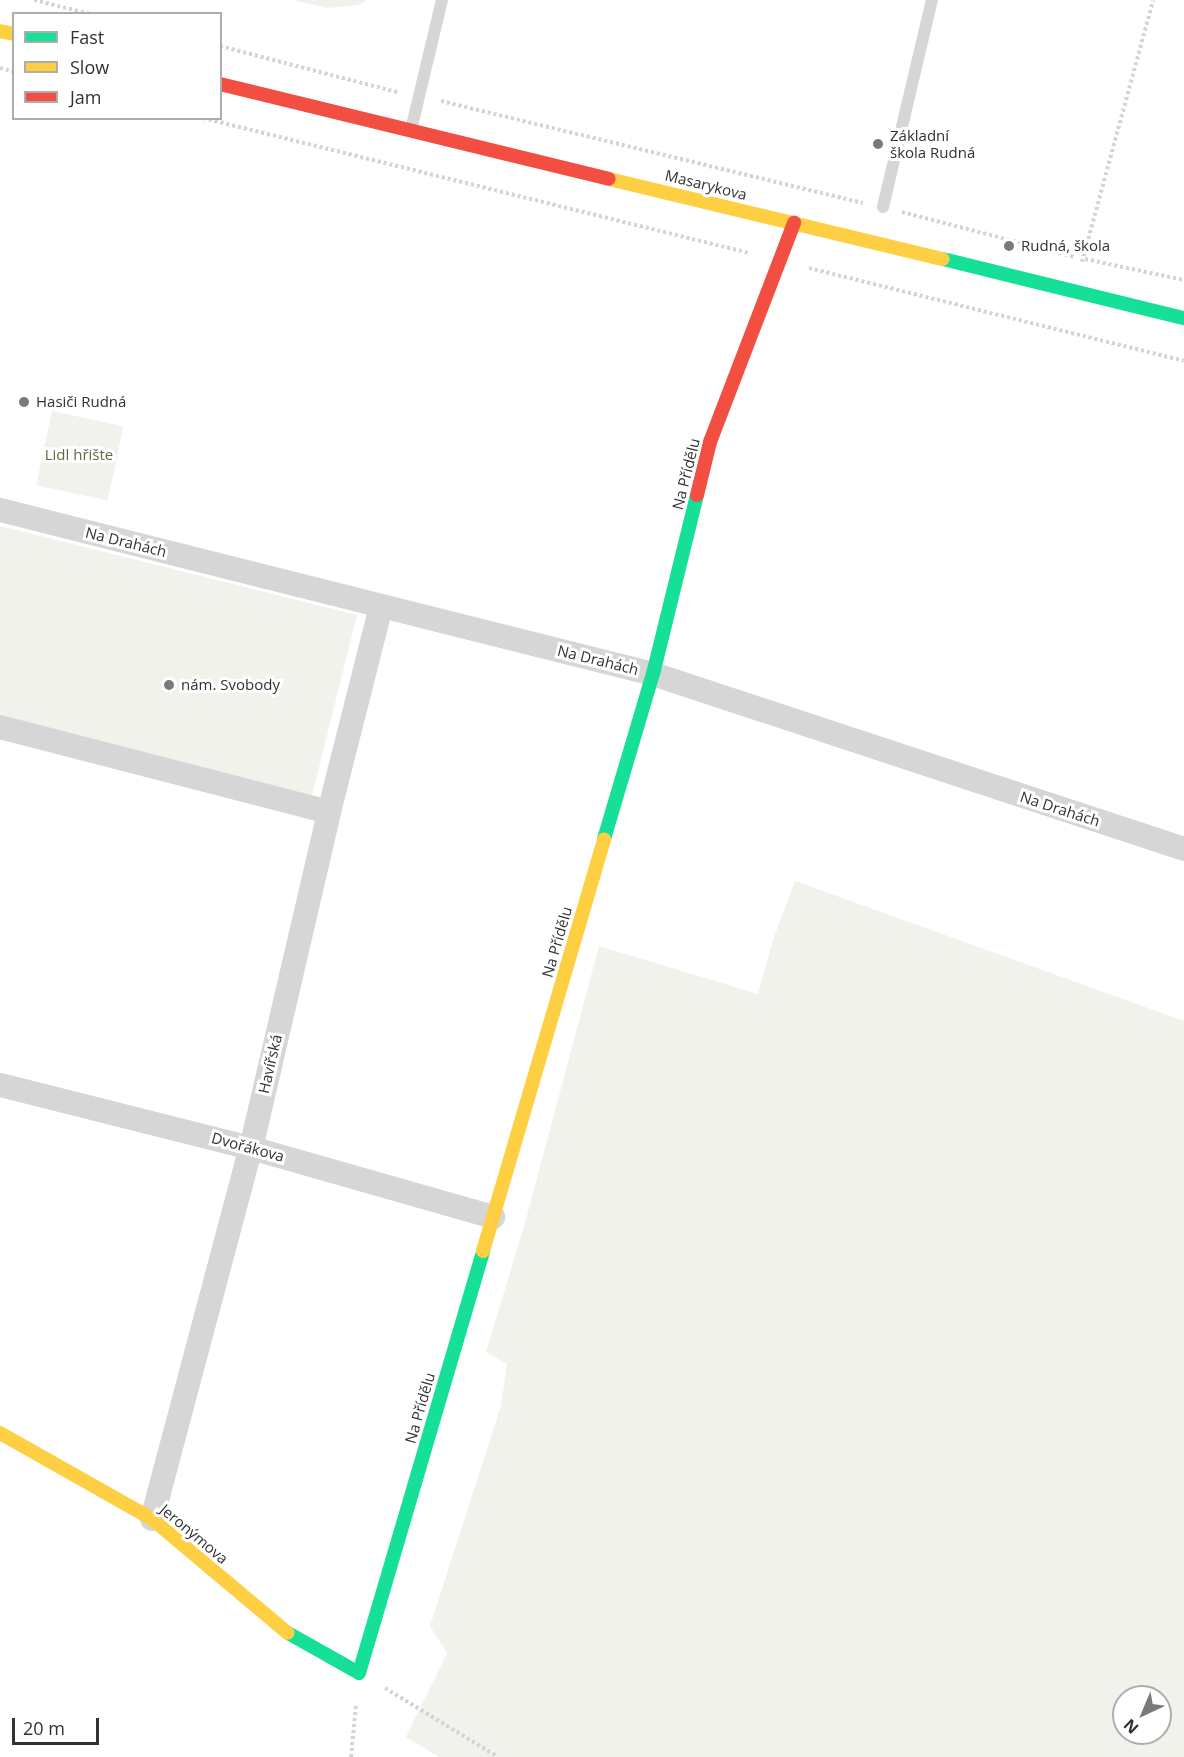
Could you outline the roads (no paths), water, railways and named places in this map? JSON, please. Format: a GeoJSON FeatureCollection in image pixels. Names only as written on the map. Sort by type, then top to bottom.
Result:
{"type":"FeatureCollection","features":[{"type":"Feature","properties":{"kind":"street","name":"Masarykova"},"geometry":{"type":"LineString","coordinates":[[222,84],[1184,318]]}},
{"type":"Feature","properties":{"kind":"street","name":"Na Přídělu"},"geometry":{"type":"LineString","coordinates":[[359,1673],[653,674],[710,442],[794,223]]}},
{"type":"Feature","properties":{"kind":"street","name":"Na Drahách"},"geometry":{"type":"LineString","coordinates":[[0,510],[653,674],[1184,849]]}},
{"type":"Feature","properties":{"kind":"street","name":"Havířská"},"geometry":{"type":"LineString","coordinates":[[152,1519],[250,1148],[329,812],[381,607]]}},
{"type":"Feature","properties":{"kind":"street"},"geometry":{"type":"LineString","coordinates":[[0,727],[329,812]]}},
{"type":"Feature","properties":{"kind":"street","name":"Dvořákova"},"geometry":{"type":"LineString","coordinates":[[0,1085],[250,1148],[494,1217]]}},
{"type":"Feature","properties":{"kind":"street","name":"Jeronýmova"},"geometry":{"type":"LineString","coordinates":[[0,1433],[152,1519],[280,1628],[359,1673]]}},
{"type":"Feature","properties":{"kind":"lane"},"geometry":{"type":"LineString","coordinates":[[411,130],[442,0]]}},
{"type":"Feature","properties":{"kind":"lane"},"geometry":{"type":"LineString","coordinates":[[883,207],[932,0]]}},
{"type":"Feature","properties":{"kind":"place","name":"Základní škola Rudná"},"geometry":{"type":"Point","coordinates":[878,144]}},
{"type":"Feature","properties":{"kind":"place","name":"Rudná, škola"},"geometry":{"type":"Point","coordinates":[1009,246]}},
{"type":"Feature","properties":{"kind":"place","name":"Hasiči Rudná"},"geometry":{"type":"Point","coordinates":[24,402]}},
{"type":"Feature","properties":{"kind":"place","name":"nám. Svobody"},"geometry":{"type":"Point","coordinates":[169,685]}},
{"type":"Feature","properties":{"kind":"park label","name":"Lidl hřište"},"geometry":{"type":"Point","coordinates":[79,455]}}]}
